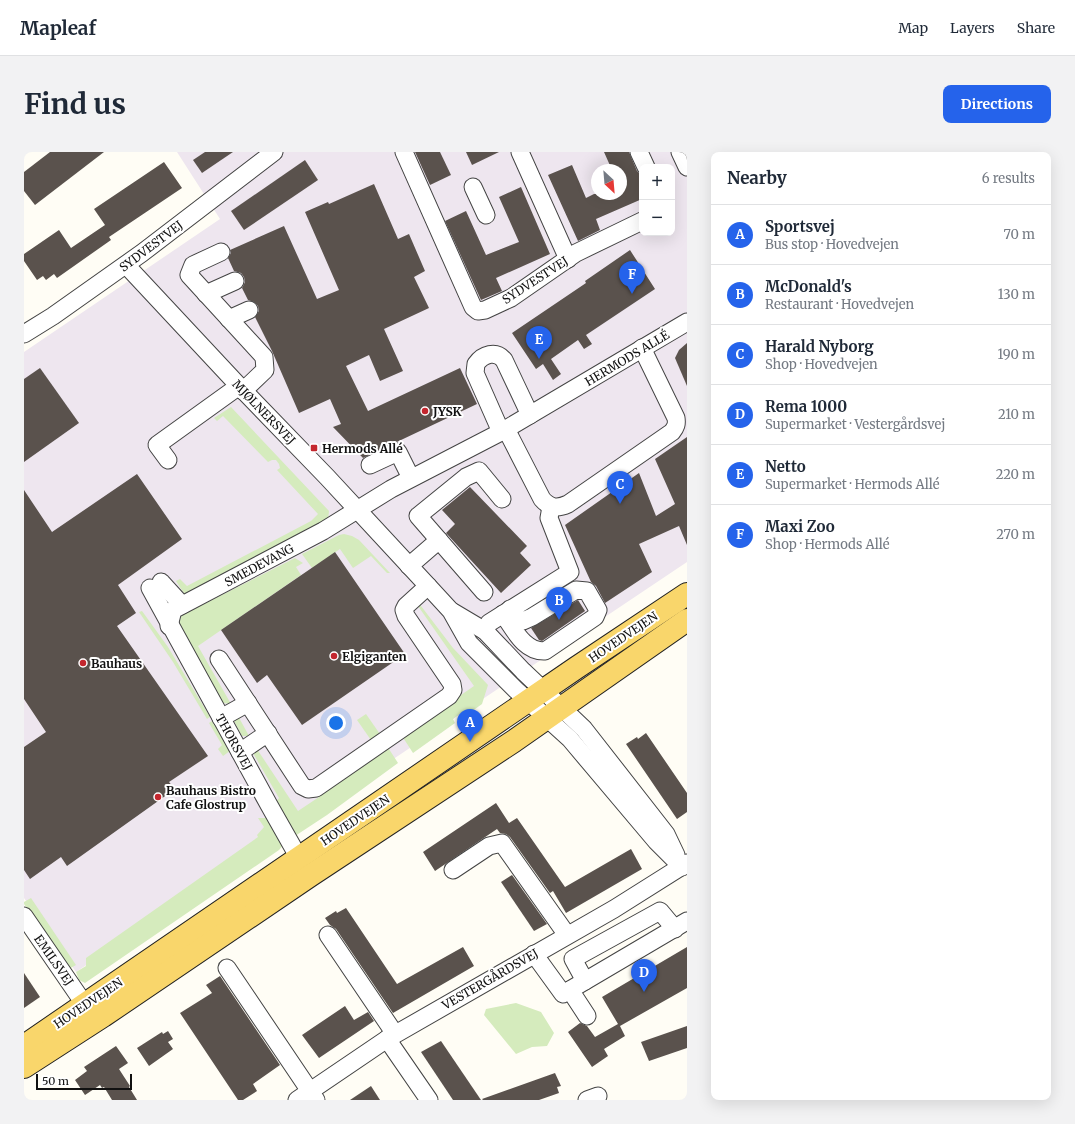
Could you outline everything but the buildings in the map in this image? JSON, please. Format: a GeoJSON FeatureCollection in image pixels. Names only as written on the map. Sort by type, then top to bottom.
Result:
{"type":"FeatureCollection","features":[{"type":"Feature","properties":{"kind":"main road","name":"HOVEDVEJEN"},"geometry":{"type":"LineString","coordinates":[[24,1046],[687,594]]}},
{"type":"Feature","properties":{"kind":"main road","name":"HOVEDVEJEN"},"geometry":{"type":"LineString","coordinates":[[24,1067],[103,1016],[554,713],[687,620]]}},
{"type":"Feature","properties":{"kind":"street","name":"SYDVESTVEJ"},"geometry":{"type":"LineString","coordinates":[[24,334],[126,265],[274,152]]}},
{"type":"Feature","properties":{"kind":"street","name":"SYDVESTVEJ"},"geometry":{"type":"LineString","coordinates":[[404,152],[473,307],[478,311],[485,310],[511,298],[568,258],[639,222]]}},
{"type":"Feature","properties":{"kind":"street"},"geometry":{"type":"LineString","coordinates":[[520,152],[568,258]]}},
{"type":"Feature","properties":{"kind":"street"},"geometry":{"type":"LineString","coordinates":[[639,152],[645,164]]}},
{"type":"Feature","properties":{"kind":"street"},"geometry":{"type":"LineString","coordinates":[[680,152],[687,167]]}},
{"type":"Feature","properties":{"kind":"street"},"geometry":{"type":"LineString","coordinates":[[473,187],[486,215]]}},
{"type":"Feature","properties":{"kind":"street"},"geometry":{"type":"LineString","coordinates":[[168,460],[157,445],[241,389],[265,370],[264,357],[189,275],[193,265],[221,252]]}},
{"type":"Feature","properties":{"kind":"street","name":"MJØLNERSVEJ"},"geometry":{"type":"LineString","coordinates":[[126,265],[241,389],[357,509],[451,611],[469,643],[537,696]]}},
{"type":"Feature","properties":{"kind":"street"},"geometry":{"type":"LineString","coordinates":[[206,294],[235,281]]}},
{"type":"Feature","properties":{"kind":"street"},"geometry":{"type":"LineString","coordinates":[[229,319],[249,310]]}},
{"type":"Feature","properties":{"kind":"street","name":"HERMODS ALLÉ"},"geometry":{"type":"LineString","coordinates":[[357,509],[411,478],[504,430],[687,322]]}},
{"type":"Feature","properties":{"kind":"street"},"geometry":{"type":"LineString","coordinates":[[530,415],[504,360],[498,354],[483,357],[476,364],[475,373],[542,499],[551,507],[556,508],[568,504],[676,428],[676,418],[642,348]]}},
{"type":"Feature","properties":{"kind":"street"},"geometry":{"type":"LineString","coordinates":[[370,465],[398,452],[411,478]]}},
{"type":"Feature","properties":{"kind":"street"},"geometry":{"type":"LineString","coordinates":[[484,592],[418,516],[466,477],[479,470],[502,499]]}},
{"type":"Feature","properties":{"kind":"street"},"geometry":{"type":"LineString","coordinates":[[485,631],[488,623],[570,572],[549,518],[551,507]]}},
{"type":"Feature","properties":{"kind":"street","name":"SMEDEVANG"},"geometry":{"type":"LineString","coordinates":[[169,626],[173,610],[323,530],[357,509]]}},
{"type":"Feature","properties":{"kind":"street"},"geometry":{"type":"LineString","coordinates":[[409,566],[439,540]]}},
{"type":"Feature","properties":{"kind":"street","name":"THORSVEJ"},"geometry":{"type":"LineString","coordinates":[[182,605],[156,585],[169,626],[299,858]]}},
{"type":"Feature","properties":{"kind":"street"},"geometry":{"type":"LineString","coordinates":[[219,659],[302,786],[308,789],[316,788],[449,696],[453,690],[452,684],[406,616],[404,610],[406,606],[428,586]]}},
{"type":"Feature","properties":{"kind":"street"},"geometry":{"type":"LineString","coordinates":[[576,590],[587,591],[598,610],[595,617],[545,651],[537,651],[524,643],[506,612],[523,621],[576,590]]}},
{"type":"Feature","properties":{"kind":"street","name":"MJØLNERSVEJ"},"geometry":{"type":"LineString","coordinates":[[451,611],[485,631],[523,671],[537,696]]}},
{"type":"Feature","properties":{"kind":"street"},"geometry":{"type":"LineString","coordinates":[[537,696],[554,713],[570,738],[656,841],[685,868]]}},
{"type":"Feature","properties":{"kind":"street"},"geometry":{"type":"LineString","coordinates":[[221,718],[248,703]]}},
{"type":"Feature","properties":{"kind":"street"},"geometry":{"type":"LineString","coordinates":[[240,752],[268,733]]}},
{"type":"Feature","properties":{"kind":"street"},"geometry":{"type":"LineString","coordinates":[[453,870],[489,846],[502,843],[567,935]]}},
{"type":"Feature","properties":{"kind":"street","name":"VESTERGÅRDSVEJ"},"geometry":{"type":"LineString","coordinates":[[307,1097],[391,1036],[685,868]]}},
{"type":"Feature","properties":{"kind":"street"},"geometry":{"type":"LineString","coordinates":[[534,954],[563,994],[681,925],[660,911],[573,959],[585,981]]}},
{"type":"Feature","properties":{"kind":"street","name":"EMILSVEJ"},"geometry":{"type":"LineString","coordinates":[[24,916],[85,1005]]}},
{"type":"Feature","properties":{"kind":"street"},"geometry":{"type":"LineString","coordinates":[[328,935],[429,1100]]}},
{"type":"Feature","properties":{"kind":"street"},"geometry":{"type":"LineString","coordinates":[[227,968],[307,1097]]}},
{"type":"Feature","properties":{"kind":"street"},"geometry":{"type":"LineString","coordinates":[[570,990],[587,1016]]}},
{"type":"Feature","properties":{"kind":"shaded area"},"geometry":{"type":"Polygon","coordinates":[[[177,152],[687,152],[687,562],[76,972],[24,898],[24,352],[220,219],[177,152]]]}},
{"type":"Feature","properties":{"kind":"green space"},"geometry":{"type":"Polygon","coordinates":[[[231,407],[329,511],[328,520],[185,595],[176,581],[180,579],[187,586],[311,521],[318,514],[277,470],[280,468],[276,460],[268,462],[223,416],[217,421],[214,418],[231,407]]]}},
{"type":"Feature","properties":{"kind":"green space"},"geometry":{"type":"Polygon","coordinates":[[[344,534],[359,540],[390,573],[387,573],[371,556],[353,568],[340,549],[312,568],[302,554],[339,535],[344,534]]]}},
{"type":"Feature","properties":{"kind":"green space"},"geometry":{"type":"Polygon","coordinates":[[[295,558],[303,563],[296,567],[301,575],[198,646],[231,704],[223,703],[179,624],[182,614],[190,607],[192,610],[295,558]]]}},
{"type":"Feature","properties":{"kind":"green space"},"geometry":{"type":"Polygon","coordinates":[[[418,602],[453,648],[488,685],[482,704],[464,717],[461,713],[453,719],[455,723],[413,753],[402,736],[474,686],[418,606],[418,602]]]}},
{"type":"Feature","properties":{"kind":"green space"},"geometry":{"type":"Polygon","coordinates":[[[142,611],[168,647],[210,717],[207,719],[173,662],[139,612],[142,611]]]}},
{"type":"Feature","properties":{"kind":"green space"},"geometry":{"type":"Polygon","coordinates":[[[237,714],[249,736],[242,736],[233,719],[237,714]]]}},
{"type":"Feature","properties":{"kind":"green space"},"geometry":{"type":"Polygon","coordinates":[[[366,714],[382,737],[373,743],[357,720],[366,714]]]}},
{"type":"Feature","properties":{"kind":"green space"},"geometry":{"type":"Polygon","coordinates":[[[212,721],[230,751],[223,756],[218,749],[222,745],[209,723],[212,721]]]}},
{"type":"Feature","properties":{"kind":"green space"},"geometry":{"type":"Polygon","coordinates":[[[255,746],[298,811],[319,797],[318,794],[387,746],[398,763],[327,815],[292,838],[273,805],[279,798],[253,753],[255,746]]]}},
{"type":"Feature","properties":{"kind":"green space"},"geometry":{"type":"Polygon","coordinates":[[[258,818],[269,818],[284,844],[279,850],[85,983],[79,980],[76,972],[86,966],[86,958],[258,837],[257,835],[264,827],[258,818]]]}},
{"type":"Feature","properties":{"kind":"green space"},"geometry":{"type":"Polygon","coordinates":[[[31,898],[76,965],[69,969],[24,904],[24,902],[31,898]]]}},
{"type":"Feature","properties":{"kind":"green space"},"geometry":{"type":"Polygon","coordinates":[[[516,1003],[541,1012],[554,1033],[547,1046],[532,1047],[516,1054],[484,1015],[486,1009],[516,1003]]]}},
{"type":"Feature","properties":{"kind":"place","name":"Maxi Zoo"},"geometry":{"type":"Point","coordinates":[632,294]}},
{"type":"Feature","properties":{"kind":"place","name":"Netto"},"geometry":{"type":"Point","coordinates":[539,359]}},
{"type":"Feature","properties":{"kind":"place","name":"JYSK"},"geometry":{"type":"Point","coordinates":[425,411]}},
{"type":"Feature","properties":{"kind":"place","name":"Hermods Allé"},"geometry":{"type":"Point","coordinates":[314,448]}},
{"type":"Feature","properties":{"kind":"place","name":"Harald Nyborg"},"geometry":{"type":"Point","coordinates":[620,504]}},
{"type":"Feature","properties":{"kind":"place","name":"McDonald's"},"geometry":{"type":"Point","coordinates":[559,620]}},
{"type":"Feature","properties":{"kind":"place","name":"Elgiganten"},"geometry":{"type":"Point","coordinates":[334,656]}},
{"type":"Feature","properties":{"kind":"place","name":"Bauhaus"},"geometry":{"type":"Point","coordinates":[83,663]}},
{"type":"Feature","properties":{"kind":"place","name":"Sportsvej"},"geometry":{"type":"Point","coordinates":[470,742]}},
{"type":"Feature","properties":{"kind":"place","name":"Bauhaus Bistro Cafe Glostrup"},"geometry":{"type":"Point","coordinates":[158,797]}},
{"type":"Feature","properties":{"kind":"place","name":"Rema 1000"},"geometry":{"type":"Point","coordinates":[644,992]}}]}
